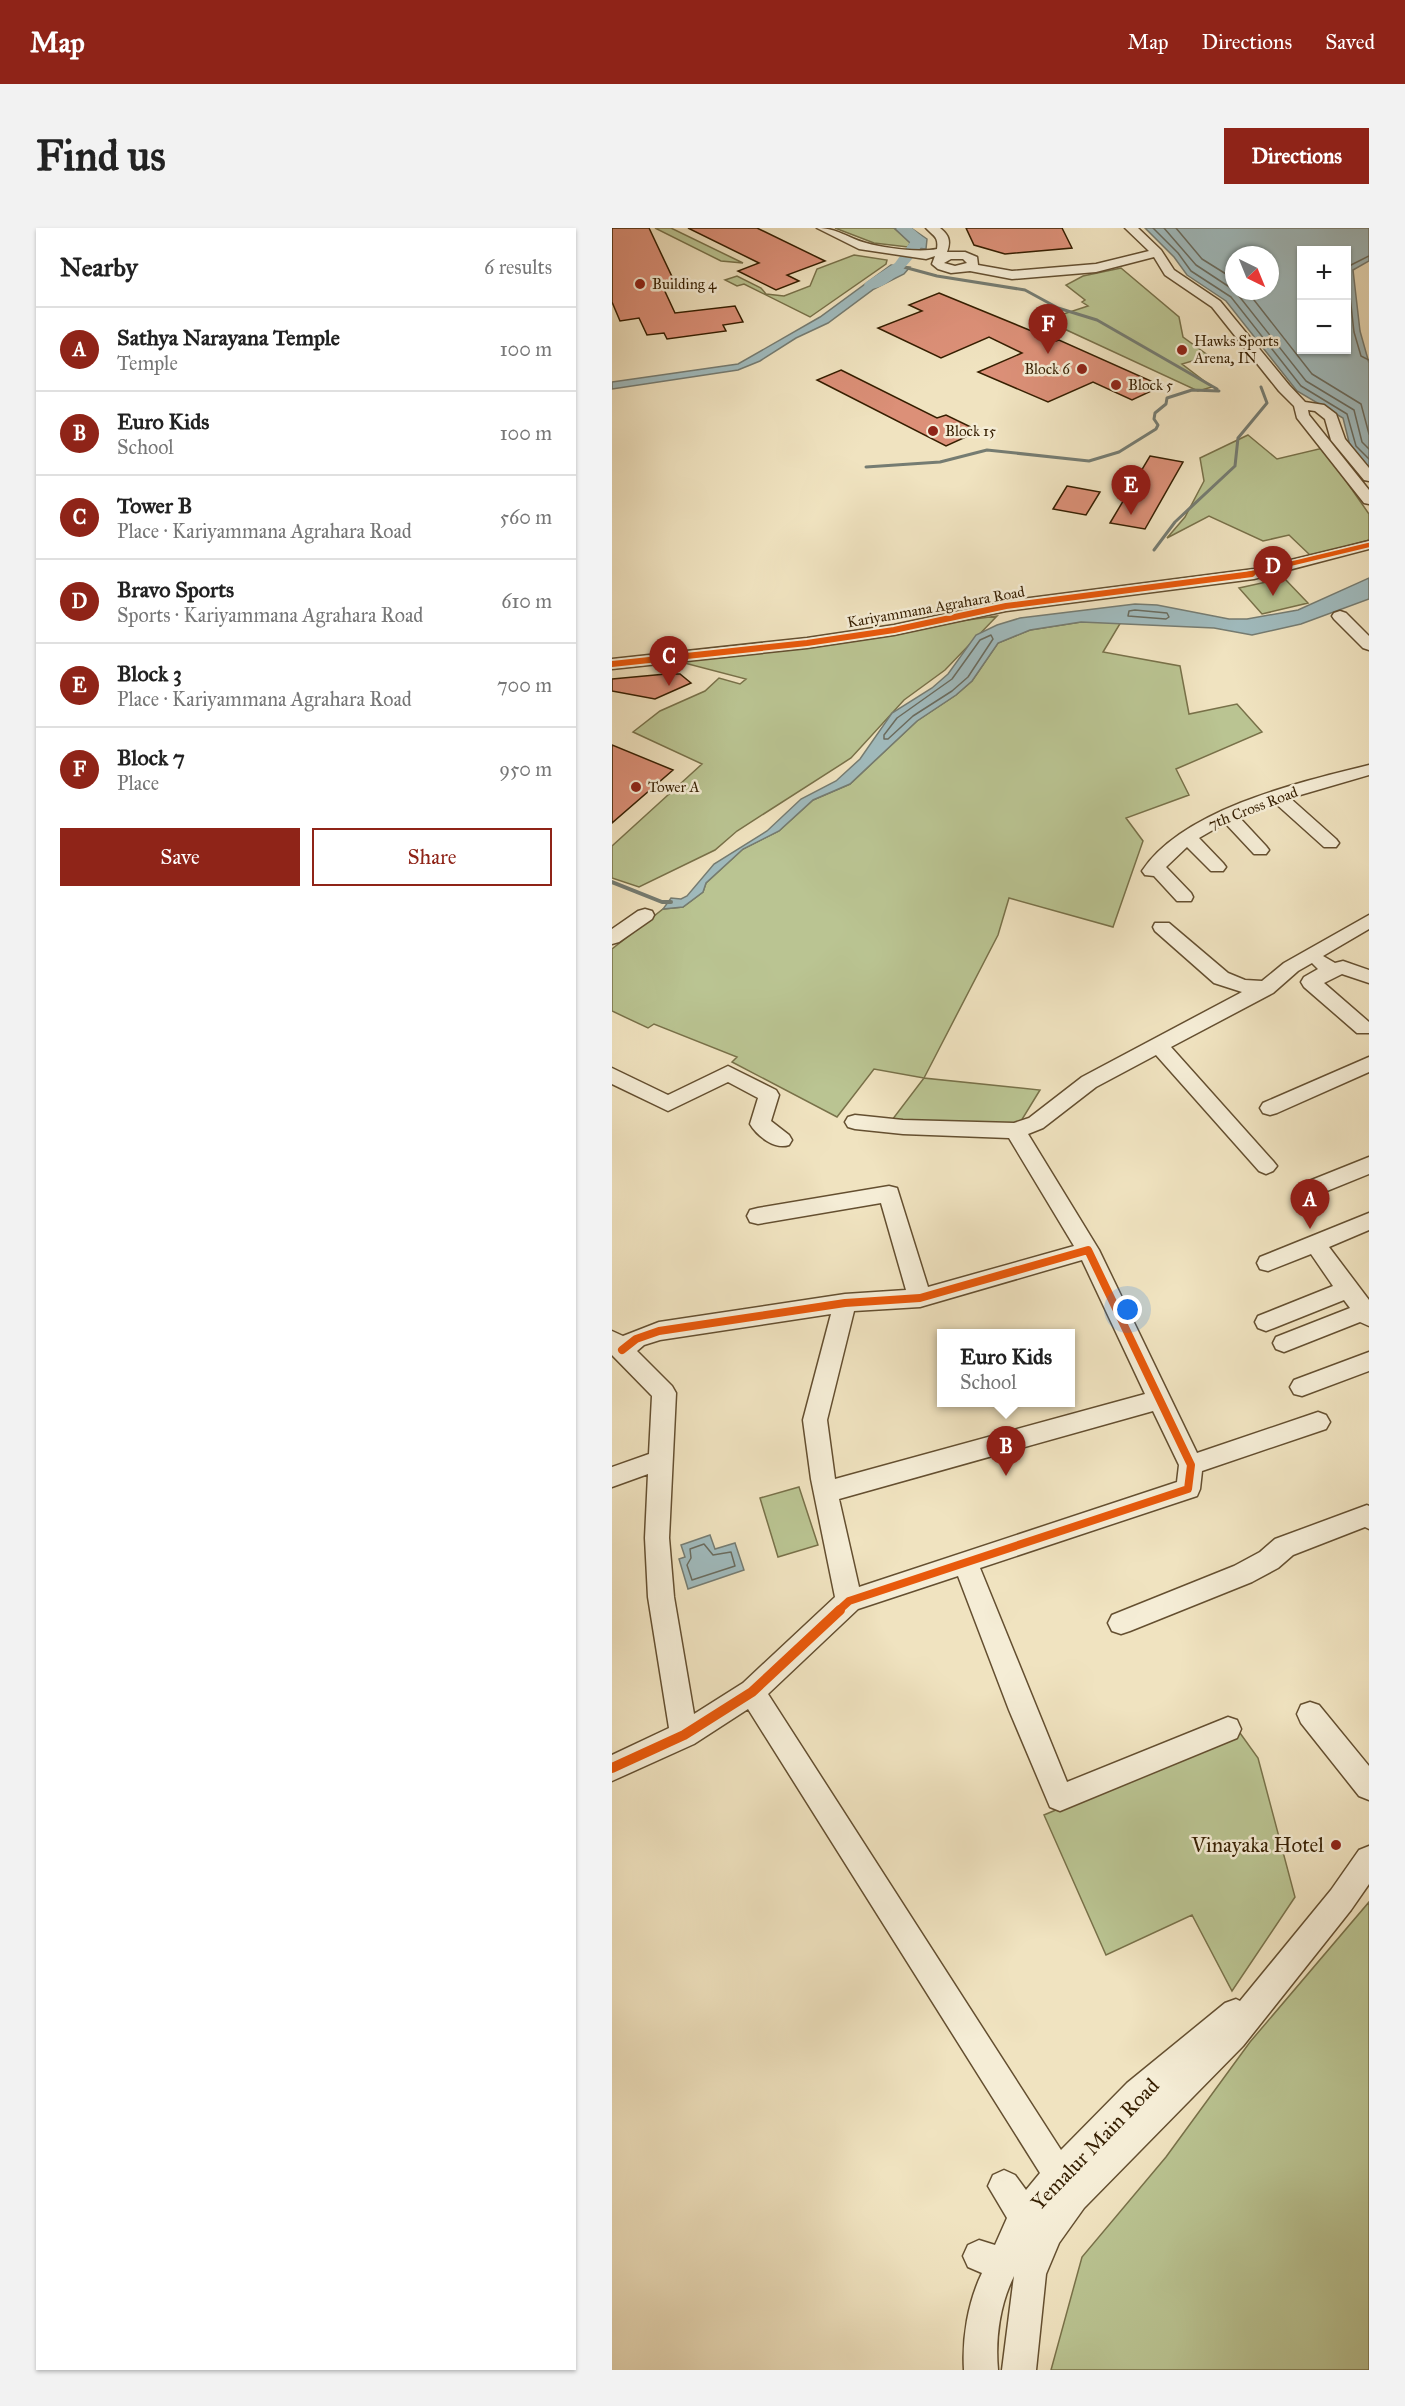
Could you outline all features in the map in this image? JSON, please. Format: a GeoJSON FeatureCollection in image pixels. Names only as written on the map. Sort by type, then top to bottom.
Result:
{"type":"FeatureCollection","features":[{"type":"Feature","properties":{"kind":"street"},"geometry":{"type":"LineString","coordinates":[[923,258],[942,251],[944,246],[942,235],[932,228]]}},
{"type":"Feature","properties":{"kind":"street"},"geometry":{"type":"LineString","coordinates":[[944,228],[952,233],[955,249],[960,255]]}},
{"type":"Feature","properties":{"kind":"street"},"geometry":{"type":"LineString","coordinates":[[1131,228],[1155,250],[1169,272],[1216,304],[1284,388],[1301,405],[1318,408],[1331,417],[1338,440],[1369,477]]}},
{"type":"Feature","properties":{"kind":"street"},"geometry":{"type":"LineString","coordinates":[[818,230],[852,250],[923,258],[952,270],[972,265],[1012,275],[1096,268],[1155,250]]}},
{"type":"Feature","properties":{"kind":"street"},"geometry":{"type":"LineString","coordinates":[[938,263],[943,257],[960,255],[969,257],[972,265]]}},
{"type":"Feature","properties":{"kind":"street"},"geometry":{"type":"LineString","coordinates":[[1301,405],[1302,415],[1369,500]]}},
{"type":"Feature","properties":{"kind":"street","name":"Kariyammana Agrahara Road"},"geometry":{"type":"LineString","coordinates":[[612,664],[807,643],[894,630],[1006,606],[1130,592],[1254,574],[1369,545]]}},
{"type":"Feature","properties":{"kind":"street"},"geometry":{"type":"LineString","coordinates":[[1340,616],[1366,639]]}},
{"type":"Feature","properties":{"kind":"street"},"geometry":{"type":"LineString","coordinates":[[1361,772],[1369,789]]}},
{"type":"Feature","properties":{"kind":"street","name":"7th Cross Road"},"geometry":{"type":"LineString","coordinates":[[1184,897],[1153,868],[1168,851],[1188,837],[1228,816],[1279,797],[1361,772]]}},
{"type":"Feature","properties":{"kind":"street"},"geometry":{"type":"LineString","coordinates":[[1279,797],[1330,843]]}},
{"type":"Feature","properties":{"kind":"street"},"geometry":{"type":"LineString","coordinates":[[1228,816],[1260,850]]}},
{"type":"Feature","properties":{"kind":"street"},"geometry":{"type":"LineString","coordinates":[[1188,837],[1217,867]]}},
{"type":"Feature","properties":{"kind":"street"},"geometry":{"type":"LineString","coordinates":[[612,938],[645,915]]}},
{"type":"Feature","properties":{"kind":"street"},"geometry":{"type":"LineString","coordinates":[[855,1122],[1015,1131],[1036,1123],[1089,1082],[1266,988],[1291,967],[1369,921]]}},
{"type":"Feature","properties":{"kind":"street"},"geometry":{"type":"LineString","coordinates":[[1162,927],[1221,978],[1243,986],[1266,988]]}},
{"type":"Feature","properties":{"kind":"street"},"geometry":{"type":"LineString","coordinates":[[1312,956],[1332,970]]}},
{"type":"Feature","properties":{"kind":"street"},"geometry":{"type":"LineString","coordinates":[[1364,1028],[1311,982],[1332,970],[1343,967],[1369,977]]}},
{"type":"Feature","properties":{"kind":"street"},"geometry":{"type":"LineString","coordinates":[[1159,1046],[1266,1166]]}},
{"type":"Feature","properties":{"kind":"street"},"geometry":{"type":"LineString","coordinates":[[1270,1108],[1369,1064]]}},
{"type":"Feature","properties":{"kind":"street"},"geometry":{"type":"LineString","coordinates":[[612,1075],[668,1104],[728,1073],[769,1095],[760,1124],[782,1140]]}},
{"type":"Feature","properties":{"kind":"street"},"geometry":{"type":"LineString","coordinates":[[612,1768],[684,1735],[752,1692],[849,1601],[964,1561],[1188,1489],[1191,1465],[1088,1250],[1015,1131]]}},
{"type":"Feature","properties":{"kind":"street"},"geometry":{"type":"LineString","coordinates":[[1317,1187],[1369,1165]]}},
{"type":"Feature","properties":{"kind":"street"},"geometry":{"type":"LineString","coordinates":[[758,1216],[889,1194],[920,1298]]}},
{"type":"Feature","properties":{"kind":"street"},"geometry":{"type":"LineString","coordinates":[[1268,1263],[1316,1245],[1369,1221]]}},
{"type":"Feature","properties":{"kind":"street"},"geometry":{"type":"LineString","coordinates":[[1316,1245],[1362,1303]]}},
{"type":"Feature","properties":{"kind":"street"},"geometry":{"type":"LineString","coordinates":[[684,1735],[661,1597],[657,1538],[664,1393],[617,1345],[659,1331],[844,1303],[920,1298],[1088,1250]]}},
{"type":"Feature","properties":{"kind":"street"},"geometry":{"type":"LineString","coordinates":[[844,1303],[815,1420],[826,1492],[849,1601]]}},
{"type":"Feature","properties":{"kind":"street"},"geometry":{"type":"LineString","coordinates":[[1266,1322],[1362,1303]]}},
{"type":"Feature","properties":{"kind":"street"},"geometry":{"type":"LineString","coordinates":[[1284,1344],[1362,1303]]}},
{"type":"Feature","properties":{"kind":"street"},"geometry":{"type":"LineString","coordinates":[[1302,1387],[1369,1361]]}},
{"type":"Feature","properties":{"kind":"street"},"geometry":{"type":"LineString","coordinates":[[826,1492],[1160,1400]]}},
{"type":"Feature","properties":{"kind":"street"},"geometry":{"type":"LineString","coordinates":[[1191,1465],[1318,1422]]}},
{"type":"Feature","properties":{"kind":"street"},"geometry":{"type":"LineString","coordinates":[[612,1477],[660,1460]]}},
{"type":"Feature","properties":{"kind":"street"},"geometry":{"type":"LineString","coordinates":[[1121,1623],[1243,1574],[1269,1560],[1284,1547],[1368,1517]]}},
{"type":"Feature","properties":{"kind":"street"},"geometry":{"type":"LineString","coordinates":[[964,1561],[1008,1669],[1028,1728],[1060,1798],[1228,1729]]}},
{"type":"Feature","properties":{"kind":"street"},"geometry":{"type":"LineString","coordinates":[[752,1692],[1066,2186]]}},
{"type":"Feature","properties":{"kind":"street"},"geometry":{"type":"LineString","coordinates":[[1310,1714],[1369,1787]]}},
{"type":"Feature","properties":{"kind":"street"},"geometry":{"type":"LineString","coordinates":[[1019,2370],[1036,2224],[1066,2186],[1232,2035],[1341,1900],[1369,1860]]}},
{"type":"Feature","properties":{"kind":"street","name":"Yemalur Main Road"},"geometry":{"type":"LineString","coordinates":[[1066,2186],[1138,2094],[1264,1993]]}},
{"type":"Feature","properties":{"kind":"street"},"geometry":{"type":"LineString","coordinates":[[1004,2186],[1036,2224]]}},
{"type":"Feature","properties":{"kind":"street","name":"Yemalur Main Road"},"geometry":{"type":"LineString","coordinates":[[981,2370],[980,2357],[991,2259],[1036,2224]]}},
{"type":"Feature","properties":{"kind":"green space"},"geometry":{"type":"Polygon","coordinates":[[[655,228],[671,228],[743,263],[721,261],[655,228]]]}},
{"type":"Feature","properties":{"kind":"green space"},"geometry":{"type":"Polygon","coordinates":[[[835,228],[894,228],[911,243],[908,247],[874,243],[835,228]]]}},
{"type":"Feature","properties":{"kind":"green space"},"geometry":{"type":"Polygon","coordinates":[[[854,255],[887,260],[886,264],[810,317],[744,284],[737,286],[725,280],[737,276],[761,288],[766,294],[784,296],[810,286],[817,269],[854,255]]]}},
{"type":"Feature","properties":{"kind":"green space"},"geometry":{"type":"Polygon","coordinates":[[[1121,268],[1179,317],[1183,337],[1209,356],[1182,364],[1212,387],[1198,391],[1045,320],[1088,306],[1082,302],[1085,300],[1066,285],[1083,276],[1121,268]]]}},
{"type":"Feature","properties":{"kind":"green space"},"geometry":{"type":"Polygon","coordinates":[[[1248,435],[1277,459],[1323,448],[1369,514],[1369,540],[1311,556],[1289,535],[1263,541],[1209,516],[1167,538],[1185,517],[1204,481],[1200,458],[1248,435]]]}},
{"type":"Feature","properties":{"kind":"green space"},"geometry":{"type":"Polygon","coordinates":[[[1284,578],[1308,603],[1262,614],[1239,588],[1284,578]]]}},
{"type":"Feature","properties":{"kind":"green space"},"geometry":{"type":"Polygon","coordinates":[[[997,616],[945,670],[904,700],[851,758],[737,831],[715,850],[639,887],[612,878],[612,846],[702,764],[633,732],[660,711],[705,691],[719,678],[740,684],[746,679],[673,660],[997,616]]]}},
{"type":"Feature","properties":{"kind":"green space"},"geometry":{"type":"Polygon","coordinates":[[[1081,622],[1121,622],[1103,652],[1180,666],[1189,714],[1237,704],[1262,732],[1176,769],[1189,795],[1126,818],[1143,841],[1113,927],[1009,898],[998,935],[924,1078],[874,1069],[837,1117],[732,1062],[737,1057],[654,1024],[648,1028],[612,1011],[612,949],[663,909],[683,907],[703,892],[706,883],[743,849],[779,831],[813,800],[850,784],[917,721],[956,695],[972,681],[998,643],[1030,630],[1081,622]]]}},
{"type":"Feature","properties":{"kind":"green space"},"geometry":{"type":"Polygon","coordinates":[[[924,1078],[1040,1090],[1018,1126],[892,1120],[924,1078]]]}},
{"type":"Feature","properties":{"kind":"green space"},"geometry":{"type":"Polygon","coordinates":[[[799,1487],[818,1545],[778,1557],[760,1498],[799,1487]]]}},
{"type":"Feature","properties":{"kind":"green space"},"geometry":{"type":"Polygon","coordinates":[[[1240,1733],[1258,1758],[1295,1897],[1232,1991],[1192,1915],[1106,1955],[1044,1815],[1240,1733]]]}},
{"type":"Feature","properties":{"kind":"green space"},"geometry":{"type":"Polygon","coordinates":[[[1369,1902],[1369,2370],[1051,2370],[1082,2257],[1166,2157],[1250,2042],[1369,1902]]]}},
{"type":"Feature","properties":{"kind":"water"},"geometry":{"type":"Polygon","coordinates":[[[894,228],[911,228],[927,239],[926,249],[908,247],[910,243],[894,228]]]}},
{"type":"Feature","properties":{"kind":"water"},"geometry":{"type":"Polygon","coordinates":[[[1145,228],[1369,228],[1369,261],[1353,270],[1360,331],[1369,363],[1369,467],[1351,450],[1343,418],[1297,391],[1226,301],[1187,275],[1174,257],[1145,228]]]}},
{"type":"Feature","properties":{"kind":"water"},"geometry":{"type":"Polygon","coordinates":[[[891,265],[910,267],[904,274],[874,289],[828,323],[796,338],[760,361],[738,370],[612,389],[612,382],[738,364],[820,317],[891,265]]]}},
{"type":"Feature","properties":{"kind":"water"},"geometry":{"type":"Polygon","coordinates":[[[1369,578],[1369,599],[1301,624],[1252,635],[1214,628],[1081,622],[1030,630],[998,643],[972,681],[956,695],[917,721],[850,784],[813,800],[779,831],[743,849],[706,883],[703,892],[683,907],[663,909],[671,898],[681,899],[687,896],[714,864],[767,831],[801,799],[836,781],[860,759],[892,713],[932,688],[948,674],[976,635],[997,625],[1020,618],[1135,604],[1157,605],[1229,619],[1247,619],[1298,610],[1369,578]]]}},
{"type":"Feature","properties":{"kind":"water"},"geometry":{"type":"Polygon","coordinates":[[[710,1535],[715,1549],[735,1543],[744,1570],[688,1589],[679,1559],[685,1557],[681,1545],[710,1535]]]}},
{"type":"Feature","properties":{"kind":"building","name":"Building 4"},"geometry":{"type":"Polygon","coordinates":[[[612,228],[649,228],[675,283],[662,285],[675,313],[735,306],[743,322],[723,325],[726,331],[667,339],[664,333],[647,335],[639,318],[620,321],[612,302],[612,228]]]}},
{"type":"Feature","properties":{"kind":"building"},"geometry":{"type":"Polygon","coordinates":[[[688,228],[757,228],[825,261],[787,275],[799,281],[776,290],[738,271],[759,263],[688,228]]]}},
{"type":"Feature","properties":{"kind":"building"},"geometry":{"type":"Polygon","coordinates":[[[966,228],[1062,228],[1072,248],[1005,254],[974,245],[966,228]]]}},
{"type":"Feature","properties":{"kind":"building"},"geometry":{"type":"Polygon","coordinates":[[[939,293],[1056,341],[1059,340],[1162,386],[1132,400],[1093,382],[1048,402],[978,372],[1022,353],[989,337],[941,358],[878,328],[922,311],[909,305],[939,293]]]}},
{"type":"Feature","properties":{"kind":"building"},"geometry":{"type":"Polygon","coordinates":[[[841,370],[937,418],[946,415],[979,431],[946,446],[817,380],[841,370]]]}},
{"type":"Feature","properties":{"kind":"building"},"geometry":{"type":"Polygon","coordinates":[[[1150,456],[1183,462],[1145,529],[1110,523],[1150,456]]]}},
{"type":"Feature","properties":{"kind":"building"},"geometry":{"type":"Polygon","coordinates":[[[1067,486],[1100,492],[1086,515],[1053,509],[1067,486]]]}},
{"type":"Feature","properties":{"kind":"building"},"geometry":{"type":"Polygon","coordinates":[[[680,674],[691,683],[655,699],[612,691],[612,679],[680,674]]]}},
{"type":"Feature","properties":{"kind":"building","name":"Tower A"},"geometry":{"type":"Polygon","coordinates":[[[612,745],[673,770],[612,823],[612,745]]]}},
{"type":"Feature","properties":{"kind":"waterway"},"geometry":{"type":"LineString","coordinates":[[871,285],[900,266],[919,240],[903,228]]}},
{"type":"Feature","properties":{"kind":"waterway"},"geometry":{"type":"LineString","coordinates":[[900,266],[937,276],[1025,290],[1058,308],[1097,320],[1217,389]]}},
{"type":"Feature","properties":{"kind":"waterway"},"geometry":{"type":"LineString","coordinates":[[1154,550],[1175,522],[1235,466],[1238,438],[1267,403],[1261,387]]}},
{"type":"Feature","properties":{"kind":"waterway"},"geometry":{"type":"LineString","coordinates":[[866,467],[940,462],[987,450],[1089,461],[1119,452],[1156,429],[1158,425],[1154,419],[1155,413],[1166,404],[1167,398],[1192,390],[1219,391]]}},
{"type":"Feature","properties":{"kind":"waterway"},"geometry":{"type":"LineString","coordinates":[[612,882],[662,902],[671,902]]}},
{"type":"Feature","properties":{"kind":"cycle path"},"geometry":{"type":"LineString","coordinates":[[612,664],[807,643],[894,630],[1006,606],[1254,574],[1369,545]]}},
{"type":"Feature","properties":{"kind":"cycle path"},"geometry":{"type":"LineString","coordinates":[[612,1768],[684,1735],[752,1692],[849,1601],[1188,1489],[1191,1465],[1088,1250],[920,1298],[845,1303],[659,1331],[636,1339],[622,1350]]}},
{"type":"Feature","properties":{"kind":"place","name":"Building 4"},"geometry":{"type":"Point","coordinates":[640,284]}},
{"type":"Feature","properties":{"kind":"place","name":"Hawks Sports Arena, IN"},"geometry":{"type":"Point","coordinates":[1182,350]}},
{"type":"Feature","properties":{"kind":"place","name":"Block 7"},"geometry":{"type":"Point","coordinates":[1048,354]}},
{"type":"Feature","properties":{"kind":"place","name":"Block 6"},"geometry":{"type":"Point","coordinates":[1082,369]}},
{"type":"Feature","properties":{"kind":"place","name":"Block 5"},"geometry":{"type":"Point","coordinates":[1116,385]}},
{"type":"Feature","properties":{"kind":"place","name":"Block 15"},"geometry":{"type":"Point","coordinates":[933,431]}},
{"type":"Feature","properties":{"kind":"place","name":"Block 3"},"geometry":{"type":"Point","coordinates":[1131,515]}},
{"type":"Feature","properties":{"kind":"place","name":"Bravo Sports"},"geometry":{"type":"Point","coordinates":[1273,596]}},
{"type":"Feature","properties":{"kind":"place","name":"Tower B"},"geometry":{"type":"Point","coordinates":[669,686]}},
{"type":"Feature","properties":{"kind":"place","name":"Tower A"},"geometry":{"type":"Point","coordinates":[636,787]}},
{"type":"Feature","properties":{"kind":"place","name":"Sathya Narayana Temple"},"geometry":{"type":"Point","coordinates":[1310,1229]}},
{"type":"Feature","properties":{"kind":"place","name":"Euro Kids"},"geometry":{"type":"Point","coordinates":[1006,1476]}},
{"type":"Feature","properties":{"kind":"place","name":"Vinayaka Hotel"},"geometry":{"type":"Point","coordinates":[1336,1845]}}]}
